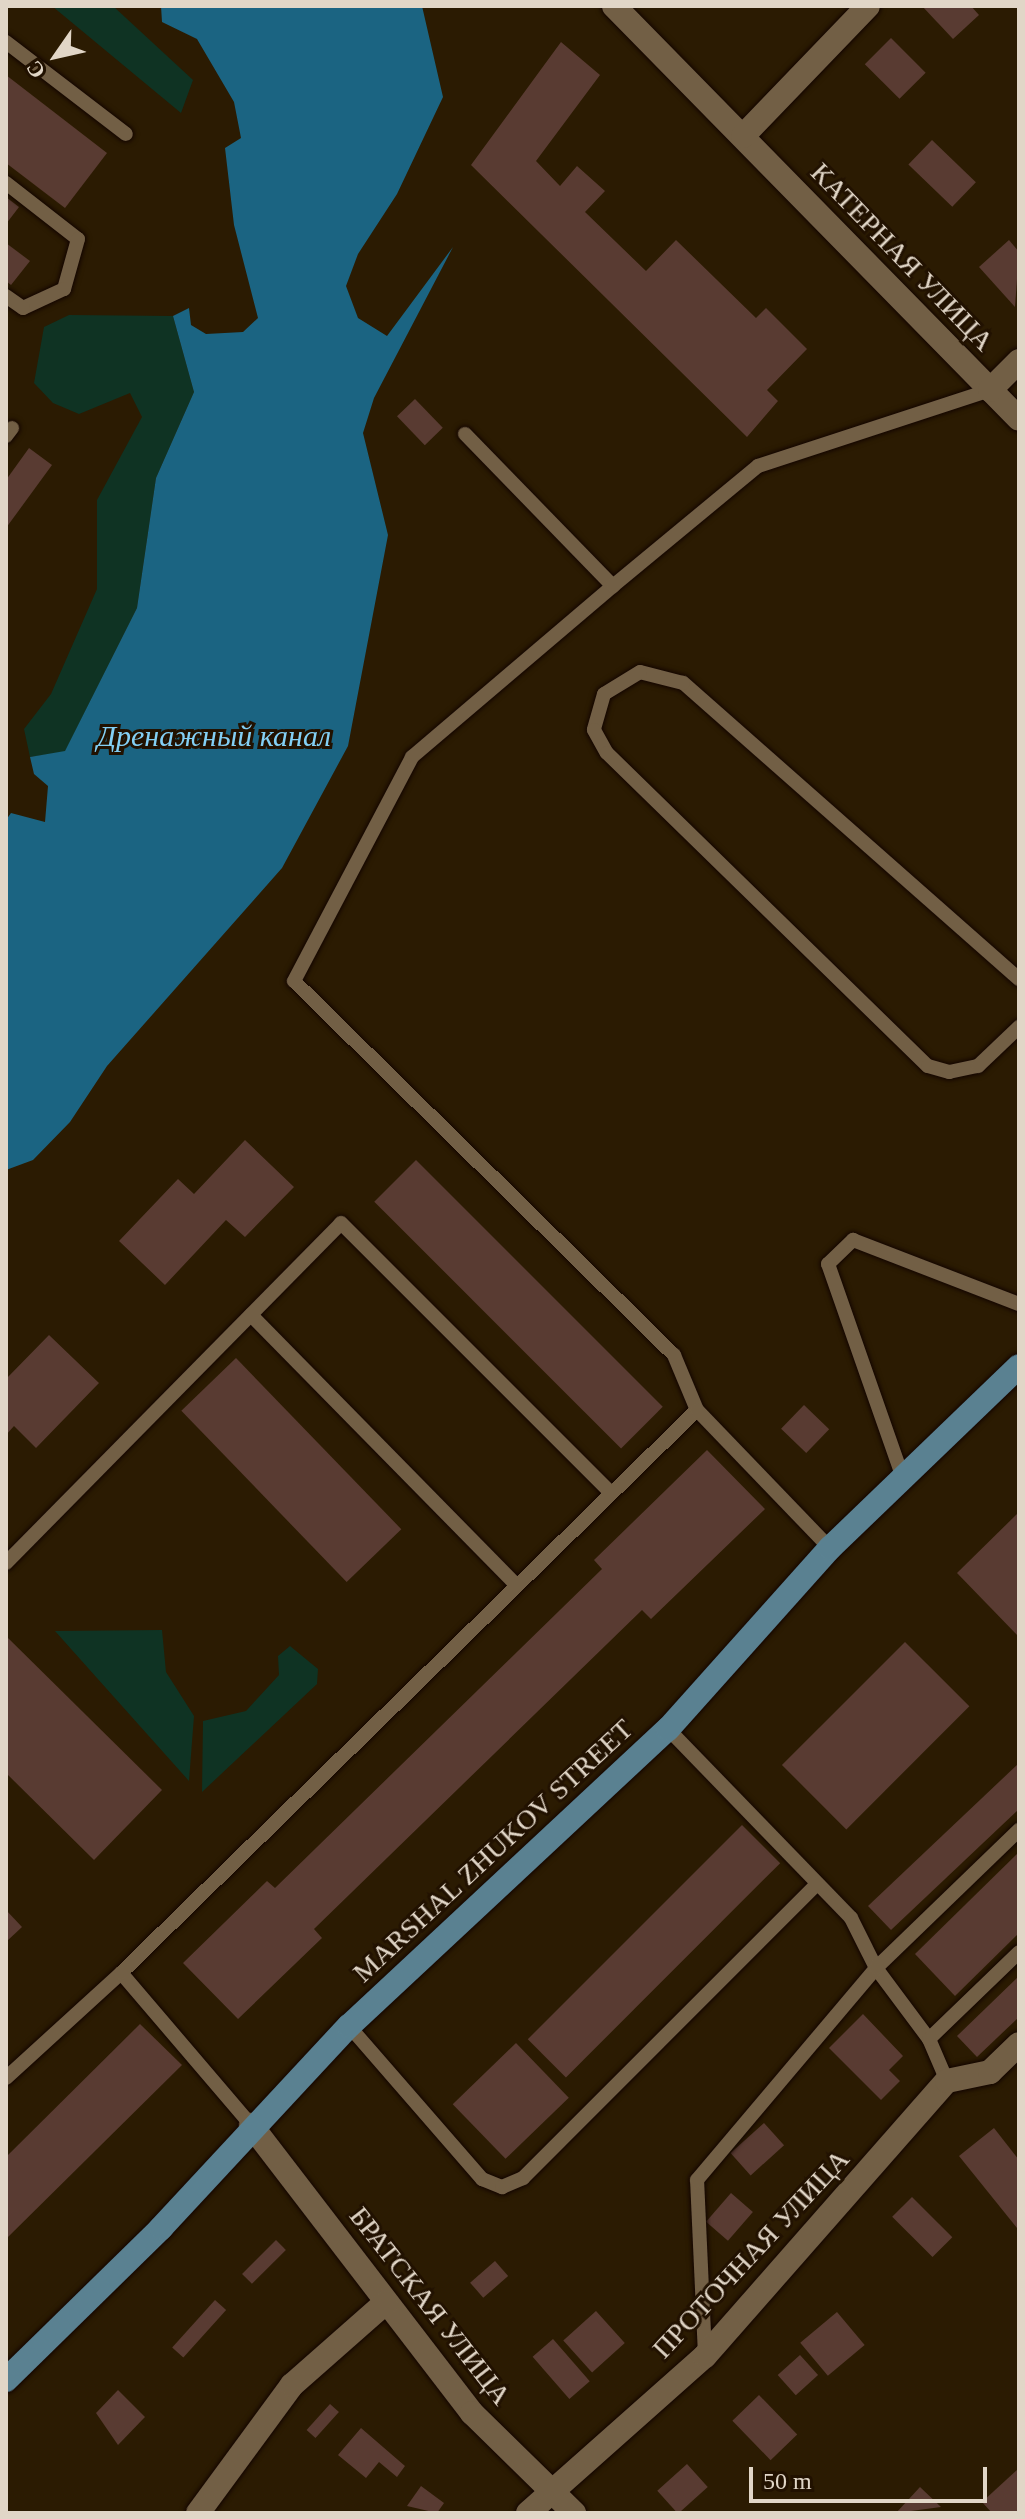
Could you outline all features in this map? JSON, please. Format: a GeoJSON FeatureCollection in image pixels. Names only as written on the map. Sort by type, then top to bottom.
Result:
{"type":"FeatureCollection","features":[{"type":"Feature","properties":{"kind":"main road","name":"MARSHAL ZHUKOV STREET"},"geometry":{"type":"LineString","coordinates":[[6,2380],[161,2228],[251,2125],[349,2026],[668,1729],[830,1548],[1019,1366]]}},
{"type":"Feature","properties":{"kind":"street","name":"КАТЕРНАЯ УЛИЦА"},"geometry":{"type":"LineString","coordinates":[[614,6],[1019,419]]}},
{"type":"Feature","properties":{"kind":"street"},"geometry":{"type":"LineString","coordinates":[[743,136],[868,6]]}},
{"type":"Feature","properties":{"kind":"street"},"geometry":{"type":"LineString","coordinates":[[990,390],[1019,361]]}},
{"type":"Feature","properties":{"kind":"street"},"geometry":{"type":"LineString","coordinates":[[947,2081],[990,2072],[1019,2044]]}},
{"type":"Feature","properties":{"kind":"street","name":"ПРОТОЧНАЯ УЛИЦА"},"geometry":{"type":"LineString","coordinates":[[528,2513],[548,2490],[705,2356],[947,2081]]}},
{"type":"Feature","properties":{"kind":"street","name":"БРАТСКАЯ УЛИЦА"},"geometry":{"type":"LineString","coordinates":[[251,2125],[472,2413],[574,2513]]}},
{"type":"Feature","properties":{"kind":"street"},"geometry":{"type":"LineString","coordinates":[[198,2513],[292,2385],[386,2302]]}},
{"type":"Feature","properties":{"kind":"lane"},"geometry":{"type":"LineString","coordinates":[[6,42],[126,134]]}},
{"type":"Feature","properties":{"kind":"lane"},"geometry":{"type":"LineString","coordinates":[[6,183],[78,239],[64,289],[23,308],[6,296]]}},
{"type":"Feature","properties":{"kind":"lane"},"geometry":{"type":"LineString","coordinates":[[830,1548],[697,1410],[674,1355],[294,981],[412,757],[613,586],[758,466],[990,390]]}},
{"type":"Feature","properties":{"kind":"lane"},"geometry":{"type":"LineString","coordinates":[[465,434],[613,586]]}},
{"type":"Feature","properties":{"kind":"lane"},"geometry":{"type":"LineString","coordinates":[[1019,979],[683,683],[640,672],[604,694],[594,730],[607,753],[928,1066],[949,1072],[978,1066],[1019,1027]]}},
{"type":"Feature","properties":{"kind":"lane"},"geometry":{"type":"LineString","coordinates":[[6,1563],[341,1223],[611,1493]]}},
{"type":"Feature","properties":{"kind":"lane"},"geometry":{"type":"LineString","coordinates":[[903,1478],[828,1264],[853,1240],[1019,1304]]}},
{"type":"Feature","properties":{"kind":"lane"},"geometry":{"type":"LineString","coordinates":[[251,1315],[516,1585]]}},
{"type":"Feature","properties":{"kind":"lane"},"geometry":{"type":"LineString","coordinates":[[6,2078],[121,1973],[697,1410]]}},
{"type":"Feature","properties":{"kind":"lane"},"geometry":{"type":"LineString","coordinates":[[668,1729],[851,1918],[876,1968],[929,2039],[947,2081]]}},
{"type":"Feature","properties":{"kind":"lane"},"geometry":{"type":"LineString","coordinates":[[705,2356],[697,2180],[876,1968],[1019,1830]]}},
{"type":"Feature","properties":{"kind":"lane"},"geometry":{"type":"LineString","coordinates":[[349,2026],[482,2179],[502,2187],[523,2178],[817,1884]]}},
{"type":"Feature","properties":{"kind":"lane"},"geometry":{"type":"LineString","coordinates":[[929,2039],[1019,1952]]}},
{"type":"Feature","properties":{"kind":"lane"},"geometry":{"type":"LineString","coordinates":[[121,1973],[251,2125]]}},
{"type":"Feature","properties":{"kind":"green space"},"geometry":{"type":"Polygon","coordinates":[[[52,6],[113,6],[193,80],[181,113],[52,6]]]}},
{"type":"Feature","properties":{"kind":"green space"},"geometry":{"type":"Polygon","coordinates":[[[69,315],[173,316],[194,392],[156,478],[137,608],[65,752],[30,757],[24,729],[51,694],[97,589],[97,500],[142,417],[130,393],[79,414],[53,403],[34,383],[44,327],[69,315]]]}},
{"type":"Feature","properties":{"kind":"green space"},"geometry":{"type":"Polygon","coordinates":[[[162,1630],[166,1672],[194,1716],[189,1781],[55,1631],[162,1630]]]}},
{"type":"Feature","properties":{"kind":"green space"},"geometry":{"type":"Polygon","coordinates":[[[290,1646],[318,1669],[317,1684],[202,1792],[203,1721],[246,1711],[279,1675],[278,1656],[290,1646]]]}},
{"type":"Feature","properties":{"kind":"water","name":"Дренажный канал"},"geometry":{"type":"Polygon","coordinates":[[[161,6],[422,6],[443,97],[397,194],[358,254],[346,286],[358,318],[387,336],[453,247],[374,398],[363,433],[388,535],[348,746],[282,868],[107,1066],[70,1122],[33,1160],[6,1170],[6,820],[11,813],[45,822],[48,786],[34,774],[30,757],[65,751],[137,608],[156,478],[194,392],[173,316],[189,308],[191,325],[206,334],[243,332],[258,318],[234,225],[225,148],[241,138],[234,102],[197,39],[162,22],[161,6]]]}},
{"type":"Feature","properties":{"kind":"building"},"geometry":{"type":"Polygon","coordinates":[[[922,6],[971,6],[979,15],[953,39],[922,6]]]}},
{"type":"Feature","properties":{"kind":"building"},"geometry":{"type":"Polygon","coordinates":[[[891,38],[926,73],[899,99],[865,64],[891,38]]]}},
{"type":"Feature","properties":{"kind":"building"},"geometry":{"type":"Polygon","coordinates":[[[561,42],[600,75],[536,161],[560,186],[577,166],[605,191],[585,212],[646,271],[676,240],[756,318],[766,308],[807,349],[767,390],[778,401],[747,437],[471,165],[561,42]]]}},
{"type":"Feature","properties":{"kind":"building"},"geometry":{"type":"Polygon","coordinates":[[[6,75],[107,153],[65,208],[6,163],[6,75]]]}},
{"type":"Feature","properties":{"kind":"building"},"geometry":{"type":"Polygon","coordinates":[[[932,140],[976,182],[952,207],[908,164],[932,140]]]}},
{"type":"Feature","properties":{"kind":"building"},"geometry":{"type":"Polygon","coordinates":[[[6,197],[19,207],[6,224],[6,197]]]}},
{"type":"Feature","properties":{"kind":"building"},"geometry":{"type":"Polygon","coordinates":[[[1009,240],[1019,252],[1015,307],[979,267],[1009,240]]]}},
{"type":"Feature","properties":{"kind":"building"},"geometry":{"type":"Polygon","coordinates":[[[6,243],[30,261],[11,285],[6,281],[6,243]]]}},
{"type":"Feature","properties":{"kind":"building"},"geometry":{"type":"Polygon","coordinates":[[[415,399],[443,428],[425,445],[397,416],[415,399]]]}},
{"type":"Feature","properties":{"kind":"building"},"geometry":{"type":"Polygon","coordinates":[[[29,448],[52,465],[6,528],[6,480],[29,448]]]}},
{"type":"Feature","properties":{"kind":"building"},"geometry":{"type":"Polygon","coordinates":[[[245,1140],[294,1187],[245,1237],[226,1220],[165,1285],[119,1241],[178,1179],[194,1194],[245,1140]]]}},
{"type":"Feature","properties":{"kind":"building"},"geometry":{"type":"Polygon","coordinates":[[[416,1160],[663,1407],[621,1448],[374,1202],[416,1160]]]}},
{"type":"Feature","properties":{"kind":"building"},"geometry":{"type":"Polygon","coordinates":[[[49,1335],[99,1383],[36,1448],[14,1426],[6,1435],[6,1379],[49,1335]]]}},
{"type":"Feature","properties":{"kind":"building"},"geometry":{"type":"Polygon","coordinates":[[[236,1358],[401,1529],[347,1582],[181,1411],[236,1358]]]}},
{"type":"Feature","properties":{"kind":"building"},"geometry":{"type":"Polygon","coordinates":[[[804,1405],[829,1429],[806,1453],[781,1429],[804,1405]]]}},
{"type":"Feature","properties":{"kind":"building"},"geometry":{"type":"Polygon","coordinates":[[[707,1450],[765,1509],[651,1619],[642,1610],[314,1929],[322,1938],[238,2019],[183,1963],[267,1881],[275,1888],[602,1569],[594,1560],[707,1450]]]}},
{"type":"Feature","properties":{"kind":"building"},"geometry":{"type":"Polygon","coordinates":[[[1019,1512],[1019,1637],[957,1573],[1019,1512]]]}},
{"type":"Feature","properties":{"kind":"building"},"geometry":{"type":"Polygon","coordinates":[[[6,1636],[162,1790],[94,1860],[6,1773],[6,1636]]]}},
{"type":"Feature","properties":{"kind":"building"},"geometry":{"type":"Polygon","coordinates":[[[905,1642],[969,1706],[846,1829],[782,1765],[905,1642]]]}},
{"type":"Feature","properties":{"kind":"building"},"geometry":{"type":"Polygon","coordinates":[[[1019,1763],[1019,1809],[891,1930],[868,1906],[1019,1763]]]}},
{"type":"Feature","properties":{"kind":"building"},"geometry":{"type":"Polygon","coordinates":[[[742,1825],[780,1863],[566,2077],[528,2039],[742,1825]]]}},
{"type":"Feature","properties":{"kind":"building"},"geometry":{"type":"Polygon","coordinates":[[[1019,1852],[1019,1933],[955,1996],[915,1954],[1019,1852]]]}},
{"type":"Feature","properties":{"kind":"building"},"geometry":{"type":"Polygon","coordinates":[[[6,1910],[22,1927],[6,1942],[6,1910]]]}},
{"type":"Feature","properties":{"kind":"building"},"geometry":{"type":"Polygon","coordinates":[[[1019,1976],[1019,2017],[977,2057],[957,2036],[1019,1976]]]}},
{"type":"Feature","properties":{"kind":"building"},"geometry":{"type":"Polygon","coordinates":[[[863,2014],[903,2056],[889,2070],[900,2081],[881,2100],[829,2048],[863,2014]]]}},
{"type":"Feature","properties":{"kind":"building"},"geometry":{"type":"Polygon","coordinates":[[[140,2024],[182,2065],[6,2239],[6,2157],[140,2024]]]}},
{"type":"Feature","properties":{"kind":"building"},"geometry":{"type":"Polygon","coordinates":[[[516,2043],[569,2098],[505,2159],[453,2104],[516,2043]]]}},
{"type":"Feature","properties":{"kind":"building"},"geometry":{"type":"Polygon","coordinates":[[[764,2123],[784,2145],[751,2175],[731,2153],[764,2123]]]}},
{"type":"Feature","properties":{"kind":"building"},"geometry":{"type":"Polygon","coordinates":[[[994,2128],[1019,2160],[1017,2228],[959,2156],[994,2128]]]}},
{"type":"Feature","properties":{"kind":"building"},"geometry":{"type":"Polygon","coordinates":[[[731,2193],[753,2212],[728,2241],[706,2222],[731,2193]]]}},
{"type":"Feature","properties":{"kind":"building"},"geometry":{"type":"Polygon","coordinates":[[[912,2197],[952,2237],[933,2257],[892,2217],[912,2197]]]}},
{"type":"Feature","properties":{"kind":"building"},"geometry":{"type":"Polygon","coordinates":[[[276,2240],[286,2250],[252,2284],[242,2274],[276,2240]]]}},
{"type":"Feature","properties":{"kind":"building"},"geometry":{"type":"Polygon","coordinates":[[[495,2261],[508,2276],[483,2298],[470,2283],[495,2261]]]}},
{"type":"Feature","properties":{"kind":"building"},"geometry":{"type":"Polygon","coordinates":[[[215,2300],[226,2310],[183,2358],[172,2348],[215,2300]]]}},
{"type":"Feature","properties":{"kind":"building"},"geometry":{"type":"Polygon","coordinates":[[[596,2311],[625,2343],[592,2372],[563,2340],[596,2311]]]}},
{"type":"Feature","properties":{"kind":"building"},"geometry":{"type":"Polygon","coordinates":[[[837,2312],[865,2345],[828,2376],[800,2343],[837,2312]]]}},
{"type":"Feature","properties":{"kind":"building"},"geometry":{"type":"Polygon","coordinates":[[[553,2339],[590,2381],[569,2399],[533,2357],[553,2339]]]}},
{"type":"Feature","properties":{"kind":"building"},"geometry":{"type":"Polygon","coordinates":[[[800,2355],[818,2375],[796,2395],[778,2375],[800,2355]]]}},
{"type":"Feature","properties":{"kind":"building"},"geometry":{"type":"Polygon","coordinates":[[[118,2390],[145,2417],[118,2445],[96,2413],[118,2390]]]}},
{"type":"Feature","properties":{"kind":"building"},"geometry":{"type":"Polygon","coordinates":[[[759,2395],[797,2435],[771,2460],[732,2421],[759,2395]]]}},
{"type":"Feature","properties":{"kind":"building"},"geometry":{"type":"Polygon","coordinates":[[[330,2404],[339,2412],[315,2438],[307,2430],[330,2404]]]}},
{"type":"Feature","properties":{"kind":"building"},"geometry":{"type":"Polygon","coordinates":[[[361,2428],[405,2466],[397,2477],[379,2462],[366,2478],[338,2455],[361,2428]]]}},
{"type":"Feature","properties":{"kind":"building"},"geometry":{"type":"Polygon","coordinates":[[[687,2464],[708,2487],[679,2513],[657,2491],[687,2464]]]}},
{"type":"Feature","properties":{"kind":"building"},"geometry":{"type":"Polygon","coordinates":[[[1019,2468],[1019,2513],[992,2513],[982,2502],[1019,2468]]]}},
{"type":"Feature","properties":{"kind":"building"},"geometry":{"type":"Polygon","coordinates":[[[421,2486],[444,2503],[437,2513],[407,2506],[421,2486]]]}},
{"type":"Feature","properties":{"kind":"building"},"geometry":{"type":"Polygon","coordinates":[[[920,2487],[941,2507],[896,2513],[920,2487]]]}}]}
